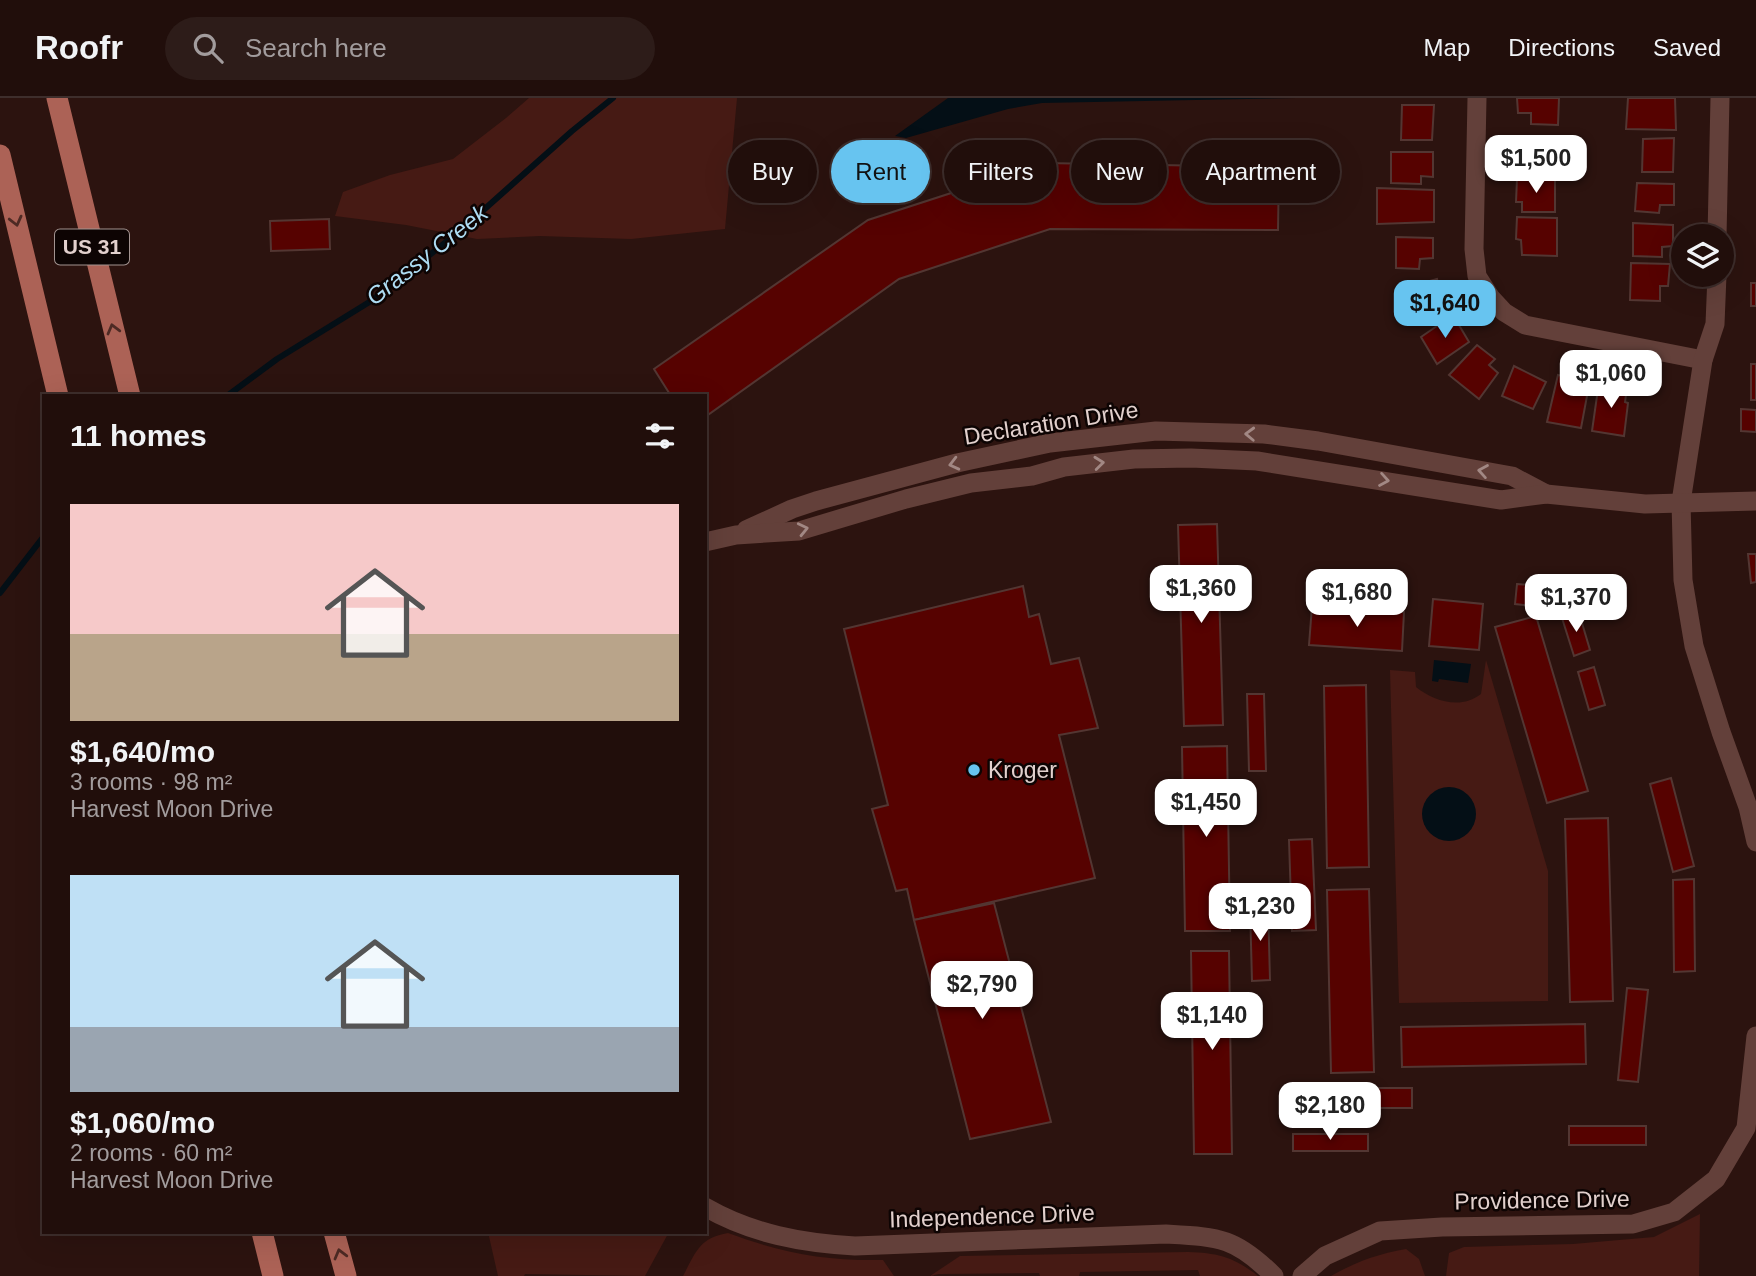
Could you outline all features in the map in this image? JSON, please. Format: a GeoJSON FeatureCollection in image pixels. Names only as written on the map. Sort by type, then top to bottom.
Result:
{"type":"FeatureCollection","features":[{"type":"Feature","properties":{"kind":"main road","name":"US 31"},"geometry":{"type":"LineString","coordinates":[[57,98],[130,394]]}},
{"type":"Feature","properties":{"kind":"main road","name":"US 31"},"geometry":{"type":"LineString","coordinates":[[0,155],[58,394]]}},
{"type":"Feature","properties":{"kind":"main road"},"geometry":{"type":"LineString","coordinates":[[262,1234],[273,1276]]}},
{"type":"Feature","properties":{"kind":"main road"},"geometry":{"type":"LineString","coordinates":[[335,1234],[346,1276]]}},
{"type":"Feature","properties":{"kind":"street"},"geometry":{"type":"LineString","coordinates":[[1477,98],[1474,249],[1478,276],[1491,298],[1504,312],[1525,326],[1703,360]]}},
{"type":"Feature","properties":{"kind":"street"},"geometry":{"type":"LineString","coordinates":[[1717,224],[1720,98]]}},
{"type":"Feature","properties":{"kind":"street"},"geometry":{"type":"LineString","coordinates":[[1717,287],[1715,324],[1703,360],[1681,502],[1683,580],[1694,646],[1748,807],[1756,842]]}},
{"type":"Feature","properties":{"kind":"street","name":"Declaration Drive"},"geometry":{"type":"LineString","coordinates":[[736,535],[792,509],[957,463],[1050,443],[1156,431],[1264,435],[1318,441],[1512,476],[1546,494]]}},
{"type":"Feature","properties":{"kind":"street","name":"Declaration Drive"},"geometry":{"type":"LineString","coordinates":[[707,542],[736,535],[799,531],[971,483],[1032,476],[1064,467],[1134,459],[1191,457],[1257,461],[1501,500],[1546,494],[1646,504],[1756,501]]}},
{"type":"Feature","properties":{"kind":"street","name":"Providence Drive"},"geometry":{"type":"LineString","coordinates":[[1301,1276],[1325,1256],[1380,1231],[1442,1227],[1633,1224],[1674,1212],[1716,1180],[1751,1130],[1756,1036]]}},
{"type":"Feature","properties":{"kind":"street","name":"Independence Drive"},"geometry":{"type":"LineString","coordinates":[[707,1208],[764,1233],[814,1244],[842,1246],[1166,1234],[1215,1237],[1251,1253],[1273,1276]]}},
{"type":"Feature","properties":{"kind":"shaded area"},"geometry":{"type":"Polygon","coordinates":[[[529,98],[737,98],[733,140],[728,140],[725,229],[631,239],[540,236],[477,239],[406,225],[335,216],[343,192],[390,175],[453,159],[529,98]]]}},
{"type":"Feature","properties":{"kind":"shaded area"},"geometry":{"type":"Polygon","coordinates":[[[948,98],[1296,98],[1042,103],[1008,109],[906,138],[895,136],[948,98]]]}},
{"type":"Feature","properties":{"kind":"shaded area"},"geometry":{"type":"Polygon","coordinates":[[[1434,660],[1471,664],[1468,683],[1439,679],[1438,682],[1432,681],[1434,660]]]}},
{"type":"Feature","properties":{"kind":"shaded area"},"geometry":{"type":"Polygon","coordinates":[[[1486,660],[1548,871],[1548,1001],[1399,1003],[1390,670],[1415,672],[1416,687],[1439,700],[1456,703],[1465,702],[1481,694],[1486,660]]]}},
{"type":"Feature","properties":{"kind":"shaded area"},"geometry":{"type":"Polygon","coordinates":[[[1449,787],[1468,795],[1476,814],[1468,833],[1449,841],[1430,833],[1422,814],[1430,795],[1449,787]]]}},
{"type":"Feature","properties":{"kind":"shaded area"},"geometry":{"type":"Polygon","coordinates":[[[1700,1214],[1699,1276],[1446,1276],[1449,1253],[1464,1247],[1573,1244],[1654,1237],[1700,1214]]]}},
{"type":"Feature","properties":{"kind":"shaded area"},"geometry":{"type":"Polygon","coordinates":[[[728,1233],[767,1246],[804,1254],[842,1259],[883,1260],[894,1276],[683,1276],[704,1242],[728,1233]]]}},
{"type":"Feature","properties":{"kind":"shaded area"},"geometry":{"type":"Polygon","coordinates":[[[488,1234],[668,1234],[645,1276],[498,1276],[488,1234]]]}},
{"type":"Feature","properties":{"kind":"shaded area"},"geometry":{"type":"Polygon","coordinates":[[[1406,1249],[1419,1259],[1425,1276],[1331,1276],[1367,1259],[1406,1249]]]}},
{"type":"Feature","properties":{"kind":"shaded area"},"geometry":{"type":"Polygon","coordinates":[[[1188,1252],[1225,1257],[1258,1276],[1200,1276],[1198,1270],[1080,1272],[1079,1276],[1040,1276],[1039,1273],[930,1276],[960,1256],[1188,1252]]]}},
{"type":"Feature","properties":{"kind":"building"},"geometry":{"type":"Polygon","coordinates":[[[1517,98],[1559,98],[1558,125],[1531,124],[1531,113],[1518,113],[1517,98]]]}},
{"type":"Feature","properties":{"kind":"building"},"geometry":{"type":"Polygon","coordinates":[[[1628,98],[1675,98],[1676,130],[1626,129],[1628,98]]]}},
{"type":"Feature","properties":{"kind":"building"},"geometry":{"type":"Polygon","coordinates":[[[1402,105],[1434,105],[1432,140],[1401,140],[1402,105]]]}},
{"type":"Feature","properties":{"kind":"building"},"geometry":{"type":"Polygon","coordinates":[[[1515,137],[1554,139],[1554,170],[1526,169],[1526,162],[1515,161],[1515,137]]]}},
{"type":"Feature","properties":{"kind":"building"},"geometry":{"type":"Polygon","coordinates":[[[1674,138],[1673,172],[1642,172],[1643,139],[1674,138]]]}},
{"type":"Feature","properties":{"kind":"building"},"geometry":{"type":"Polygon","coordinates":[[[1391,152],[1433,152],[1433,177],[1421,176],[1421,184],[1391,183],[1391,152]]]}},
{"type":"Feature","properties":{"kind":"building"},"geometry":{"type":"Polygon","coordinates":[[[1057,163],[1071,163],[1071,203],[1167,203],[1167,165],[1181,165],[1181,203],[1278,203],[1278,230],[1050,229],[899,279],[707,416],[707,394],[670,394],[654,369],[868,220],[920,203],[930,203],[930,200],[944,195],[944,203],[1057,203],[1057,163]]]}},
{"type":"Feature","properties":{"kind":"building"},"geometry":{"type":"Polygon","coordinates":[[[1517,179],[1555,180],[1555,212],[1522,212],[1522,202],[1516,202],[1517,179]]]}},
{"type":"Feature","properties":{"kind":"building"},"geometry":{"type":"Polygon","coordinates":[[[1637,183],[1674,184],[1674,205],[1660,205],[1659,213],[1635,211],[1637,183]]]}},
{"type":"Feature","properties":{"kind":"building"},"geometry":{"type":"Polygon","coordinates":[[[1377,188],[1434,190],[1434,222],[1377,224],[1377,188]]]}},
{"type":"Feature","properties":{"kind":"building"},"geometry":{"type":"Polygon","coordinates":[[[1517,217],[1557,218],[1557,256],[1522,255],[1521,240],[1516,239],[1517,217]]]}},
{"type":"Feature","properties":{"kind":"building"},"geometry":{"type":"Polygon","coordinates":[[[329,219],[330,249],[271,251],[270,221],[329,219]]]}},
{"type":"Feature","properties":{"kind":"building"},"geometry":{"type":"Polygon","coordinates":[[[1633,223],[1671,225],[1671,246],[1662,247],[1662,257],[1633,256],[1633,223]]]}},
{"type":"Feature","properties":{"kind":"building"},"geometry":{"type":"Polygon","coordinates":[[[1396,237],[1433,238],[1433,258],[1420,259],[1419,269],[1396,268],[1396,237]]]}},
{"type":"Feature","properties":{"kind":"building"},"geometry":{"type":"Polygon","coordinates":[[[1631,263],[1670,264],[1668,286],[1660,286],[1660,301],[1630,300],[1631,263]]]}},
{"type":"Feature","properties":{"kind":"building"},"geometry":{"type":"Polygon","coordinates":[[[1437,279],[1442,300],[1430,304],[1431,311],[1408,318],[1397,290],[1437,279]]]}},
{"type":"Feature","properties":{"kind":"building"},"geometry":{"type":"Polygon","coordinates":[[[1751,283],[1756,283],[1756,306],[1751,306],[1751,283]]]}},
{"type":"Feature","properties":{"kind":"building"},"geometry":{"type":"Polygon","coordinates":[[[1453,315],[1469,342],[1437,364],[1421,337],[1453,315]]]}},
{"type":"Feature","properties":{"kind":"building"},"geometry":{"type":"Polygon","coordinates":[[[1477,345],[1495,359],[1489,365],[1498,373],[1479,399],[1449,375],[1477,345]]]}},
{"type":"Feature","properties":{"kind":"building"},"geometry":{"type":"Polygon","coordinates":[[[1751,364],[1756,364],[1756,400],[1751,400],[1751,364]]]}},
{"type":"Feature","properties":{"kind":"building"},"geometry":{"type":"Polygon","coordinates":[[[1514,366],[1546,382],[1533,409],[1502,396],[1514,366]]]}},
{"type":"Feature","properties":{"kind":"building"},"geometry":{"type":"Polygon","coordinates":[[[1558,375],[1584,380],[1584,394],[1587,396],[1581,428],[1547,422],[1558,375]]]}},
{"type":"Feature","properties":{"kind":"building"},"geometry":{"type":"Polygon","coordinates":[[[1599,382],[1627,388],[1624,436],[1592,431],[1599,382]]]}},
{"type":"Feature","properties":{"kind":"building"},"geometry":{"type":"Polygon","coordinates":[[[1741,409],[1756,410],[1756,432],[1741,431],[1741,409]]]}},
{"type":"Feature","properties":{"kind":"building"},"geometry":{"type":"Polygon","coordinates":[[[1217,524],[1223,725],[1184,726],[1178,525],[1217,524]]]}},
{"type":"Feature","properties":{"kind":"building"},"geometry":{"type":"Polygon","coordinates":[[[1748,554],[1756,554],[1756,582],[1751,583],[1748,554]]]}},
{"type":"Feature","properties":{"kind":"building"},"geometry":{"type":"Polygon","coordinates":[[[1517,584],[1554,587],[1552,608],[1515,604],[1517,584]]]}},
{"type":"Feature","properties":{"kind":"building","name":"Kroger"},"geometry":{"type":"Polygon","coordinates":[[[1023,586],[1029,617],[1039,614],[1051,664],[1079,658],[1098,728],[1059,735],[1095,878],[914,920],[907,889],[896,891],[872,809],[888,805],[844,629],[1023,586]]]}},
{"type":"Feature","properties":{"kind":"building"},"geometry":{"type":"Polygon","coordinates":[[[1433,599],[1483,604],[1479,650],[1429,646],[1433,599]]]}},
{"type":"Feature","properties":{"kind":"building"},"geometry":{"type":"Polygon","coordinates":[[[1312,606],[1404,612],[1402,651],[1309,645],[1312,606]]]}},
{"type":"Feature","properties":{"kind":"building"},"geometry":{"type":"Polygon","coordinates":[[[1579,613],[1590,650],[1574,656],[1562,618],[1579,613]]]}},
{"type":"Feature","properties":{"kind":"building"},"geometry":{"type":"Polygon","coordinates":[[[1536,616],[1588,791],[1547,803],[1495,627],[1536,616]]]}},
{"type":"Feature","properties":{"kind":"building"},"geometry":{"type":"Polygon","coordinates":[[[1594,667],[1605,705],[1589,710],[1578,672],[1594,667]]]}},
{"type":"Feature","properties":{"kind":"building"},"geometry":{"type":"Polygon","coordinates":[[[1366,685],[1369,867],[1327,868],[1324,686],[1366,685]]]}},
{"type":"Feature","properties":{"kind":"building"},"geometry":{"type":"Polygon","coordinates":[[[1247,694],[1264,694],[1266,771],[1249,771],[1247,694]]]}},
{"type":"Feature","properties":{"kind":"building"},"geometry":{"type":"Polygon","coordinates":[[[1227,746],[1230,931],[1185,931],[1182,747],[1227,746]]]}},
{"type":"Feature","properties":{"kind":"building"},"geometry":{"type":"Polygon","coordinates":[[[1671,778],[1694,866],[1673,872],[1650,784],[1671,778]]]}},
{"type":"Feature","properties":{"kind":"building"},"geometry":{"type":"Polygon","coordinates":[[[1608,818],[1613,1001],[1570,1002],[1565,819],[1608,818]]]}},
{"type":"Feature","properties":{"kind":"building"},"geometry":{"type":"Polygon","coordinates":[[[1312,839],[1316,930],[1292,931],[1289,840],[1312,839]]]}},
{"type":"Feature","properties":{"kind":"building"},"geometry":{"type":"Polygon","coordinates":[[[1694,879],[1695,971],[1674,972],[1673,880],[1694,879]]]}},
{"type":"Feature","properties":{"kind":"building"},"geometry":{"type":"Polygon","coordinates":[[[1369,889],[1374,1072],[1331,1073],[1327,890],[1369,889]]]}},
{"type":"Feature","properties":{"kind":"building"},"geometry":{"type":"Polygon","coordinates":[[[994,903],[1051,1122],[970,1139],[914,920],[994,903]]]}},
{"type":"Feature","properties":{"kind":"building"},"geometry":{"type":"Polygon","coordinates":[[[1268,906],[1270,980],[1252,981],[1250,907],[1268,906]]]}},
{"type":"Feature","properties":{"kind":"building"},"geometry":{"type":"Polygon","coordinates":[[[1191,951],[1229,951],[1232,1154],[1194,1154],[1191,951]]]}},
{"type":"Feature","properties":{"kind":"building"},"geometry":{"type":"Polygon","coordinates":[[[1627,988],[1648,990],[1638,1082],[1618,1080],[1627,988]]]}},
{"type":"Feature","properties":{"kind":"building"},"geometry":{"type":"Polygon","coordinates":[[[1585,1024],[1586,1064],[1402,1067],[1401,1027],[1585,1024]]]}},
{"type":"Feature","properties":{"kind":"building"},"geometry":{"type":"Polygon","coordinates":[[[1318,1088],[1412,1088],[1412,1108],[1318,1108],[1318,1088]]]}},
{"type":"Feature","properties":{"kind":"building"},"geometry":{"type":"Polygon","coordinates":[[[1569,1126],[1646,1126],[1646,1145],[1569,1145],[1569,1126]]]}},
{"type":"Feature","properties":{"kind":"building"},"geometry":{"type":"Polygon","coordinates":[[[1293,1134],[1368,1134],[1368,1151],[1293,1151],[1293,1134]]]}},
{"type":"Feature","properties":{"kind":"waterway","name":"Grassy Creek"},"geometry":{"type":"LineString","coordinates":[[230,394],[277,359],[371,301],[460,231],[613,98]]}},
{"type":"Feature","properties":{"kind":"waterway","name":"Grassy Creek"},"geometry":{"type":"LineString","coordinates":[[0,593],[42,539]]}},
{"type":"Feature","properties":{"kind":"place","name":"Kroger"},"geometry":{"type":"Point","coordinates":[974,770]}}]}
